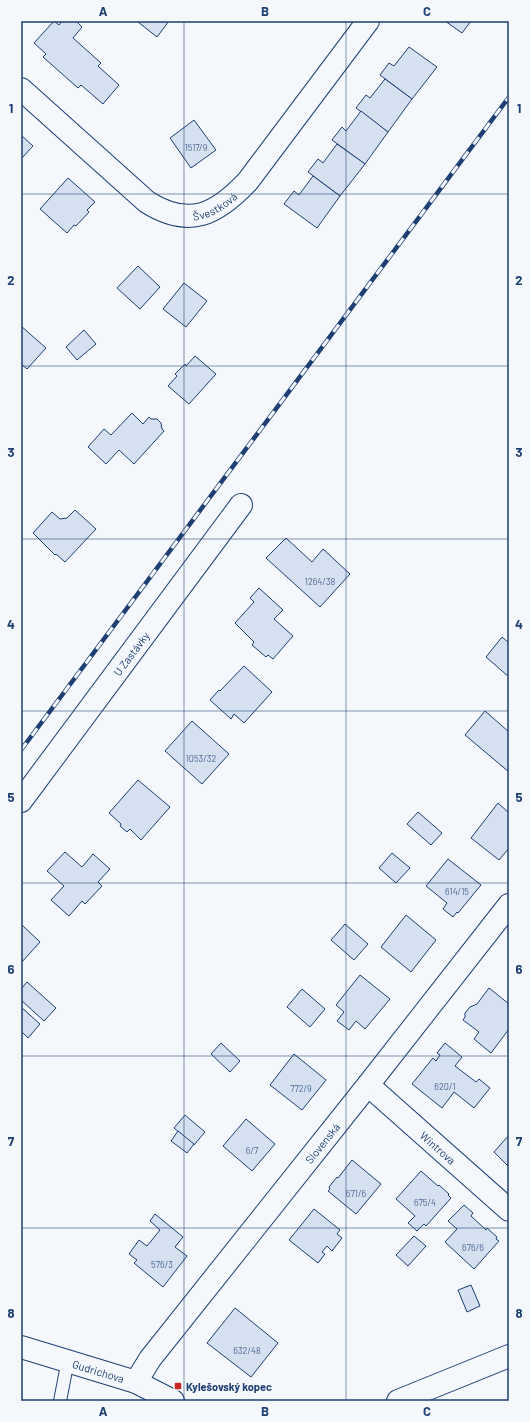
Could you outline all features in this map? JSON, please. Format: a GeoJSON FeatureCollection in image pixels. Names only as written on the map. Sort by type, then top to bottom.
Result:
{"type":"FeatureCollection","features":[{"type":"Feature","properties":{"kind":"street","name":"Švestková"},"geometry":{"type":"LineString","coordinates":[[21,89],[147,202],[159,209],[177,215],[198,215],[210,212],[221,205],[236,194],[248,181],[368,21]]}},
{"type":"Feature","properties":{"kind":"street","name":"U Zastávky"},"geometry":{"type":"LineString","coordinates":[[21,801],[241,505]]}},
{"type":"Feature","properties":{"kind":"street","name":"Slovenská"},"geometry":{"type":"LineString","coordinates":[[136,1382],[150,1359],[509,905]]}},
{"type":"Feature","properties":{"kind":"street","name":"Wintrova"},"geometry":{"type":"LineString","coordinates":[[368,1085],[509,1210]]}},
{"type":"Feature","properties":{"kind":"street","name":"Gudrichova"},"geometry":{"type":"LineString","coordinates":[[21,1346],[136,1382],[173,1401]]}},
{"type":"Feature","properties":{"kind":"street"},"geometry":{"type":"LineString","coordinates":[[398,1401],[509,1356]]}},
{"type":"Feature","properties":{"kind":"lane"},"geometry":{"type":"LineString","coordinates":[[60,1401],[68,1360]]}},
{"type":"Feature","properties":{"kind":"building"},"geometry":{"type":"Polygon","coordinates":[[[54,21],[59,25],[62,21],[76,21],[82,27],[73,38],[101,63],[98,66],[119,85],[103,104],[81,85],[78,88],[43,57],[46,54],[34,43],[54,21]]]}},
{"type":"Feature","properties":{"kind":"building"},"geometry":{"type":"Polygon","coordinates":[[[169,21],[157,37],[138,22],[169,21]]]}},
{"type":"Feature","properties":{"kind":"building"},"geometry":{"type":"Polygon","coordinates":[[[445,21],[471,21],[462,33],[445,21]]]}},
{"type":"Feature","properties":{"kind":"building"},"geometry":{"type":"Polygon","coordinates":[[[409,47],[437,67],[412,99],[380,75],[389,63],[394,66],[409,47]]]}},
{"type":"Feature","properties":{"kind":"building"},"geometry":{"type":"Polygon","coordinates":[[[385,79],[412,99],[388,132],[356,108],[366,95],[370,98],[385,79]]]}},
{"type":"Feature","properties":{"kind":"building"},"geometry":{"type":"Polygon","coordinates":[[[361,111],[388,132],[365,164],[332,140],[342,127],[346,131],[361,111]]]}},
{"type":"Feature","properties":{"kind":"building"},"geometry":{"type":"Polygon","coordinates":[[[194,120],[216,150],[191,168],[170,138],[194,120]]]}},
{"type":"Feature","properties":{"kind":"building"},"geometry":{"type":"Polygon","coordinates":[[[21,135],[33,146],[21,159],[21,135]]]}},
{"type":"Feature","properties":{"kind":"building"},"geometry":{"type":"Polygon","coordinates":[[[337,144],[365,164],[340,196],[308,172],[318,159],[323,163],[337,144]]]}},
{"type":"Feature","properties":{"kind":"building"},"geometry":{"type":"Polygon","coordinates":[[[313,176],[340,196],[317,228],[284,204],[294,191],[299,195],[313,176]]]}},
{"type":"Feature","properties":{"kind":"building"},"geometry":{"type":"Polygon","coordinates":[[[68,178],[95,202],[87,210],[89,212],[67,233],[40,209],[68,178]]]}},
{"type":"Feature","properties":{"kind":"building"},"geometry":{"type":"Polygon","coordinates":[[[138,266],[160,287],[140,309],[117,288],[138,266]]]}},
{"type":"Feature","properties":{"kind":"building"},"geometry":{"type":"Polygon","coordinates":[[[184,283],[207,301],[186,327],[163,309],[184,283]]]}},
{"type":"Feature","properties":{"kind":"building"},"geometry":{"type":"Polygon","coordinates":[[[21,326],[46,348],[27,369],[21,364],[21,326]]]}},
{"type":"Feature","properties":{"kind":"building"},"geometry":{"type":"Polygon","coordinates":[[[84,330],[96,344],[77,360],[66,347],[84,330]]]}},
{"type":"Feature","properties":{"kind":"building"},"geometry":{"type":"Polygon","coordinates":[[[195,356],[216,374],[189,404],[168,386],[177,376],[175,374],[185,364],[186,366],[195,356]]]}},
{"type":"Feature","properties":{"kind":"building"},"geometry":{"type":"Polygon","coordinates":[[[132,413],[143,424],[149,417],[151,419],[157,419],[161,423],[164,431],[134,464],[119,450],[106,464],[88,447],[104,429],[111,435],[132,413]]]}},
{"type":"Feature","properties":{"kind":"building"},"geometry":{"type":"Polygon","coordinates":[[[75,510],[96,529],[65,562],[56,554],[55,555],[33,533],[52,512],[60,519],[67,518],[75,510]]]}},
{"type":"Feature","properties":{"kind":"building"},"geometry":{"type":"Polygon","coordinates":[[[286,538],[312,562],[323,549],[350,574],[320,607],[266,558],[286,538]]]}},
{"type":"Feature","properties":{"kind":"building"},"geometry":{"type":"Polygon","coordinates":[[[259,588],[283,610],[274,619],[293,636],[273,659],[268,655],[266,657],[252,645],[254,642],[235,623],[254,602],[250,598],[259,588]]]}},
{"type":"Feature","properties":{"kind":"building"},"geometry":{"type":"Polygon","coordinates":[[[502,637],[509,643],[509,677],[486,657],[502,637]]]}},
{"type":"Feature","properties":{"kind":"building"},"geometry":{"type":"Polygon","coordinates":[[[244,666],[272,692],[244,723],[234,714],[231,719],[210,700],[244,666]]]}},
{"type":"Feature","properties":{"kind":"building"},"geometry":{"type":"Polygon","coordinates":[[[485,711],[509,732],[509,772],[465,735],[485,711]]]}},
{"type":"Feature","properties":{"kind":"building"},"geometry":{"type":"Polygon","coordinates":[[[192,721],[229,754],[202,784],[165,751],[192,721]]]}},
{"type":"Feature","properties":{"kind":"building"},"geometry":{"type":"Polygon","coordinates":[[[138,780],[170,807],[141,840],[130,829],[127,832],[109,813],[138,780]]]}},
{"type":"Feature","properties":{"kind":"building"},"geometry":{"type":"Polygon","coordinates":[[[498,803],[509,813],[509,848],[499,860],[471,838],[498,803]]]}},
{"type":"Feature","properties":{"kind":"building"},"geometry":{"type":"Polygon","coordinates":[[[418,812],[442,833],[431,845],[407,824],[418,812]]]}},
{"type":"Feature","properties":{"kind":"building"},"geometry":{"type":"Polygon","coordinates":[[[65,852],[82,867],[93,854],[110,869],[98,882],[102,886],[85,904],[82,901],[69,916],[51,900],[64,886],[47,871],[65,852]]]}},
{"type":"Feature","properties":{"kind":"building"},"geometry":{"type":"Polygon","coordinates":[[[392,853],[410,868],[396,883],[379,868],[392,853]]]}},
{"type":"Feature","properties":{"kind":"building"},"geometry":{"type":"Polygon","coordinates":[[[448,859],[481,885],[453,917],[443,909],[447,903],[426,886],[448,859]]]}},
{"type":"Feature","properties":{"kind":"building"},"geometry":{"type":"Polygon","coordinates":[[[406,915],[436,940],[411,972],[381,947],[406,915]]]}},
{"type":"Feature","properties":{"kind":"building"},"geometry":{"type":"Polygon","coordinates":[[[21,924],[40,942],[21,963],[21,924]]]}},
{"type":"Feature","properties":{"kind":"building"},"geometry":{"type":"Polygon","coordinates":[[[345,924],[368,944],[354,960],[331,940],[345,924]]]}},
{"type":"Feature","properties":{"kind":"building"},"geometry":{"type":"Polygon","coordinates":[[[360,975],[390,999],[365,1029],[356,1021],[349,1030],[337,1021],[344,1012],[336,1005],[360,975]]]}},
{"type":"Feature","properties":{"kind":"building"},"geometry":{"type":"Polygon","coordinates":[[[27,982],[56,1008],[44,1021],[21,1000],[21,989],[27,982]]]}},
{"type":"Feature","properties":{"kind":"building"},"geometry":{"type":"Polygon","coordinates":[[[489,988],[509,1004],[509,1029],[491,1053],[474,1039],[479,1032],[463,1020],[465,1013],[470,1007],[477,1004],[489,988]]]}},
{"type":"Feature","properties":{"kind":"building"},"geometry":{"type":"Polygon","coordinates":[[[302,989],[325,1009],[310,1027],[287,1007],[302,989]]]}},
{"type":"Feature","properties":{"kind":"building"},"geometry":{"type":"Polygon","coordinates":[[[21,1007],[40,1024],[28,1038],[21,1031],[21,1007]]]}},
{"type":"Feature","properties":{"kind":"building"},"geometry":{"type":"Polygon","coordinates":[[[221,1043],[240,1061],[230,1072],[211,1054],[221,1043]]]}},
{"type":"Feature","properties":{"kind":"building"},"geometry":{"type":"Polygon","coordinates":[[[445,1043],[462,1057],[455,1066],[476,1082],[479,1079],[490,1088],[474,1108],[454,1092],[442,1108],[412,1084],[433,1058],[436,1061],[440,1055],[437,1053],[445,1043]]]}},
{"type":"Feature","properties":{"kind":"building"},"geometry":{"type":"Polygon","coordinates":[[[294,1054],[326,1080],[302,1110],[270,1085],[294,1054]]]}},
{"type":"Feature","properties":{"kind":"building"},"geometry":{"type":"Polygon","coordinates":[[[185,1115],[205,1132],[194,1145],[174,1128],[185,1115]]]}},
{"type":"Feature","properties":{"kind":"building"},"geometry":{"type":"Polygon","coordinates":[[[246,1119],[275,1144],[252,1171],[223,1146],[246,1119]]]}},
{"type":"Feature","properties":{"kind":"building"},"geometry":{"type":"Polygon","coordinates":[[[178,1131],[194,1144],[187,1153],[171,1141],[178,1131]]]}},
{"type":"Feature","properties":{"kind":"building"},"geometry":{"type":"Polygon","coordinates":[[[509,1135],[509,1167],[494,1152],[509,1135]]]}},
{"type":"Feature","properties":{"kind":"building"},"geometry":{"type":"Polygon","coordinates":[[[352,1160],[381,1184],[356,1214],[328,1191],[330,1189],[329,1187],[352,1160]]]}},
{"type":"Feature","properties":{"kind":"building"},"geometry":{"type":"Polygon","coordinates":[[[421,1171],[449,1194],[448,1195],[451,1198],[426,1226],[424,1224],[417,1231],[408,1223],[415,1216],[396,1199],[421,1171]]]}},
{"type":"Feature","properties":{"kind":"building"},"geometry":{"type":"Polygon","coordinates":[[[464,1205],[473,1213],[471,1216],[486,1230],[487,1228],[497,1237],[496,1239],[499,1241],[474,1269],[445,1242],[457,1229],[448,1221],[464,1205]]]}},
{"type":"Feature","properties":{"kind":"building"},"geometry":{"type":"Polygon","coordinates":[[[314,1209],[340,1230],[337,1234],[342,1238],[332,1251],[327,1246],[322,1252],[325,1254],[318,1263],[289,1240],[314,1209]]]}},
{"type":"Feature","properties":{"kind":"building"},"geometry":{"type":"Polygon","coordinates":[[[155,1214],[183,1237],[175,1247],[187,1256],[163,1287],[134,1263],[137,1260],[129,1254],[139,1240],[147,1246],[160,1230],[150,1221],[155,1214]]]}},
{"type":"Feature","properties":{"kind":"building"},"geometry":{"type":"Polygon","coordinates":[[[414,1236],[426,1246],[408,1266],[396,1255],[414,1236]]]}},
{"type":"Feature","properties":{"kind":"building"},"geometry":{"type":"Polygon","coordinates":[[[471,1285],[480,1306],[467,1312],[458,1290],[471,1285]]]}},
{"type":"Feature","properties":{"kind":"building"},"geometry":{"type":"Polygon","coordinates":[[[235,1308],[278,1343],[251,1377],[207,1343],[235,1308]]]}},
{"type":"Feature","properties":{"kind":"railway"},"geometry":{"type":"LineString","coordinates":[[21,750],[509,97]]}},
{"type":"Feature","properties":{"kind":"place","name":"Kylešovský kopec"},"geometry":{"type":"Point","coordinates":[178,1386]}}]}
